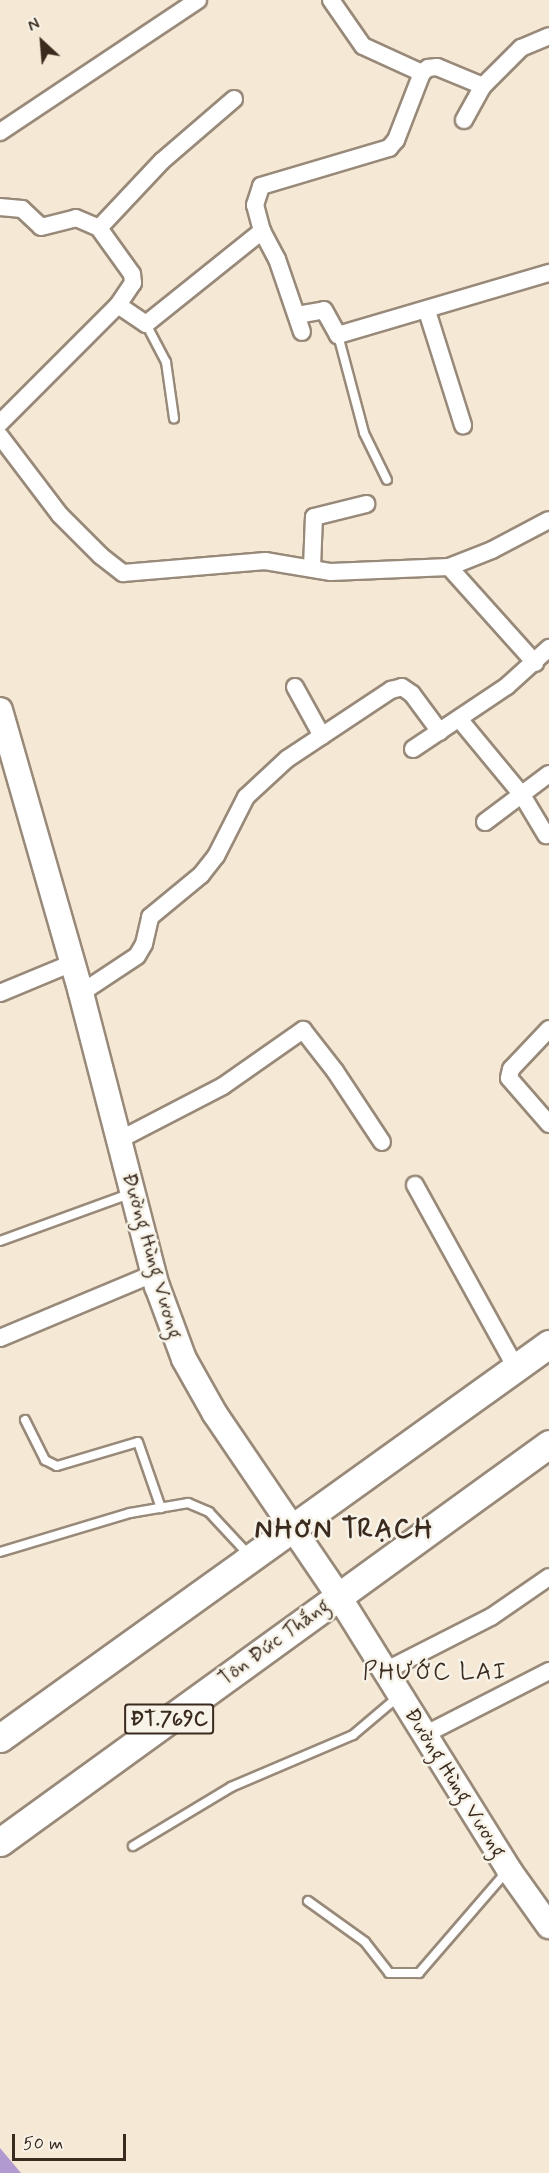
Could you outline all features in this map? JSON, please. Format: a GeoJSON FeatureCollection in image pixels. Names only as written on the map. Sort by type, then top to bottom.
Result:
{"type":"FeatureCollection","features":[{"type":"Feature","properties":{"kind":"main road"},"geometry":{"type":"LineString","coordinates":[[0,1738],[549,1344]]}},
{"type":"Feature","properties":{"kind":"main road","name":"Tôn Đức Thắng"},"geometry":{"type":"LineString","coordinates":[[0,1842],[549,1444]]}},
{"type":"Feature","properties":{"kind":"street"},"geometry":{"type":"LineString","coordinates":[[0,132],[198,0]]}},
{"type":"Feature","properties":{"kind":"street"},"geometry":{"type":"LineString","coordinates":[[331,0],[363,46],[422,73],[437,67],[483,86]]}},
{"type":"Feature","properties":{"kind":"street"},"geometry":{"type":"LineString","coordinates":[[464,120],[483,86],[521,48],[549,36]]}},
{"type":"Feature","properties":{"kind":"street"},"geometry":{"type":"LineString","coordinates":[[302,332],[262,231],[255,205],[261,186],[389,148],[396,140],[422,73]]}},
{"type":"Feature","properties":{"kind":"street"},"geometry":{"type":"LineString","coordinates":[[99,228],[162,161],[234,99]]}},
{"type":"Feature","properties":{"kind":"street"},"geometry":{"type":"LineString","coordinates":[[0,207],[22,209],[41,228],[76,218],[99,228],[132,274],[133,283],[118,305],[0,423]]}},
{"type":"Feature","properties":{"kind":"street"},"geometry":{"type":"LineString","coordinates":[[118,305],[146,324],[262,231]]}},
{"type":"Feature","properties":{"kind":"street"},"geometry":{"type":"LineString","coordinates":[[297,315],[324,310],[338,335],[427,311],[549,273]]}},
{"type":"Feature","properties":{"kind":"street"},"geometry":{"type":"LineString","coordinates":[[427,311],[462,425]]}},
{"type":"Feature","properties":{"kind":"street"},"geometry":{"type":"LineString","coordinates":[[0,436],[60,515],[100,556],[123,573],[265,561],[331,572],[449,567],[485,554],[549,520]]}},
{"type":"Feature","properties":{"kind":"street"},"geometry":{"type":"LineString","coordinates":[[312,568],[314,517],[366,504]]}},
{"type":"Feature","properties":{"kind":"street"},"geometry":{"type":"LineString","coordinates":[[449,567],[535,663]]}},
{"type":"Feature","properties":{"kind":"street"},"geometry":{"type":"LineString","coordinates":[[413,749],[460,720],[535,663],[549,648]]}},
{"type":"Feature","properties":{"kind":"street"},"geometry":{"type":"LineString","coordinates":[[295,687],[322,736]]}},
{"type":"Feature","properties":{"kind":"street"},"geometry":{"type":"LineString","coordinates":[[81,993],[137,956],[150,917],[206,869],[246,797],[264,777],[391,690],[402,687],[412,694],[440,732]]}},
{"type":"Feature","properties":{"kind":"street","name":"Đường Hùng Vương"},"geometry":{"type":"LineString","coordinates":[[0,710],[81,993],[153,1274],[184,1359],[215,1414],[290,1528],[338,1595],[509,1869],[549,1926]]}},
{"type":"Feature","properties":{"kind":"street"},"geometry":{"type":"LineString","coordinates":[[460,720],[522,795],[546,835]]}},
{"type":"Feature","properties":{"kind":"street"},"geometry":{"type":"LineString","coordinates":[[486,822],[549,774]]}},
{"type":"Feature","properties":{"kind":"street"},"geometry":{"type":"LineString","coordinates":[[0,993],[72,963]]}},
{"type":"Feature","properties":{"kind":"street"},"geometry":{"type":"LineString","coordinates":[[549,1029],[511,1069],[509,1078],[549,1124]]}},
{"type":"Feature","properties":{"kind":"street"},"geometry":{"type":"LineString","coordinates":[[119,1140],[223,1086],[303,1030],[335,1071],[382,1142]]}},
{"type":"Feature","properties":{"kind":"street"},"geometry":{"type":"LineString","coordinates":[[415,1185],[516,1368]]}},
{"type":"Feature","properties":{"kind":"street"},"geometry":{"type":"LineString","coordinates":[[0,1338],[153,1274]]}},
{"type":"Feature","properties":{"kind":"street"},"geometry":{"type":"LineString","coordinates":[[385,1671],[491,1617],[549,1577]]}},
{"type":"Feature","properties":{"kind":"street"},"geometry":{"type":"LineString","coordinates":[[426,1734],[549,1671]]}},
{"type":"Feature","properties":{"kind":"lane"},"geometry":{"type":"LineString","coordinates":[[146,324],[166,362],[174,418]]}},
{"type":"Feature","properties":{"kind":"lane"},"geometry":{"type":"LineString","coordinates":[[338,335],[364,433],[387,480]]}},
{"type":"Feature","properties":{"kind":"lane"},"geometry":{"type":"LineString","coordinates":[[0,1241],[132,1193]]}},
{"type":"Feature","properties":{"kind":"lane"},"geometry":{"type":"LineString","coordinates":[[25,1420],[45,1460],[57,1466],[138,1442],[161,1508]]}},
{"type":"Feature","properties":{"kind":"lane"},"geometry":{"type":"LineString","coordinates":[[0,1552],[130,1513],[188,1503],[199,1505],[250,1557]]}},
{"type":"Feature","properties":{"kind":"lane"},"geometry":{"type":"LineString","coordinates":[[133,1846],[231,1787],[353,1735],[400,1694]]}},
{"type":"Feature","properties":{"kind":"lane"},"geometry":{"type":"LineString","coordinates":[[308,1901],[364,1942],[389,1972],[419,1973],[509,1869]]}},
{"type":"Feature","properties":{"kind":"building"},"geometry":{"type":"Polygon","coordinates":[[[0,2148],[21,2173],[0,2173],[0,2148]]]}},
{"type":"Feature","properties":{"kind":"district","name":"NHƠN TRẠCH"},"geometry":{"type":"Point","coordinates":[344,1530]}},
{"type":"Feature","properties":{"kind":"district","name":"PHƯỚC LAI"},"geometry":{"type":"Point","coordinates":[435,1673]}}]}
